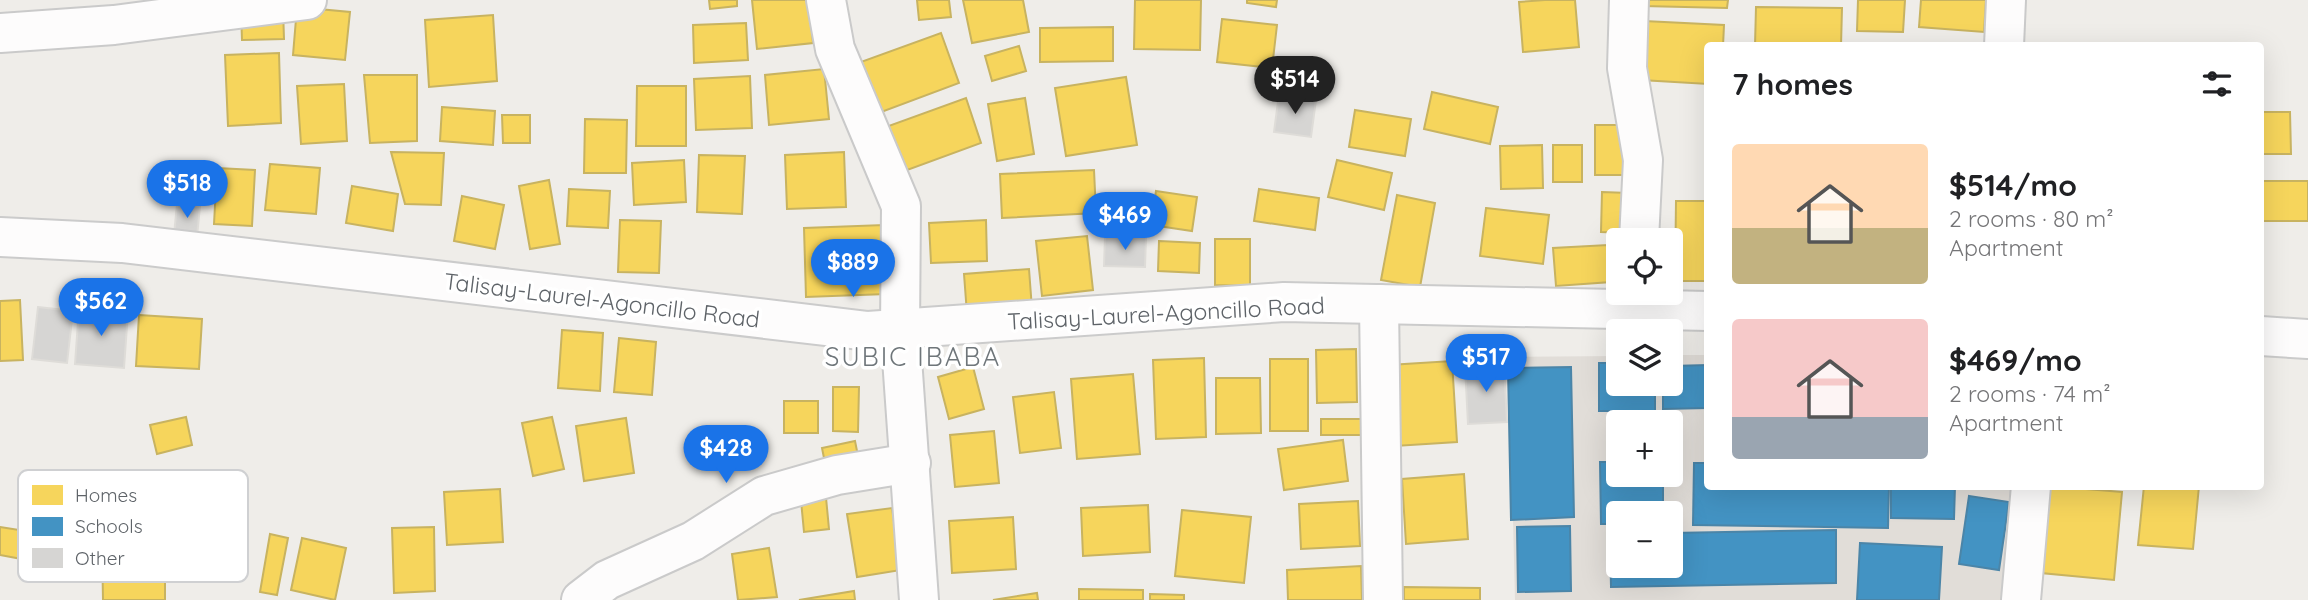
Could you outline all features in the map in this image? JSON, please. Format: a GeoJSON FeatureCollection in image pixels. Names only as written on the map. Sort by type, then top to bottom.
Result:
{"type":"FeatureCollection","features":[{"type":"Feature","properties":{"kind":"street"},"geometry":{"type":"LineString","coordinates":[[0,33],[114,25],[307,0]]}},
{"type":"Feature","properties":{"kind":"street"},"geometry":{"type":"LineString","coordinates":[[826,0],[835,49],[901,205],[900,330],[919,600]]}},
{"type":"Feature","properties":{"kind":"street"},"geometry":{"type":"LineString","coordinates":[[1629,0],[1627,68],[1643,160],[1640,228]]}},
{"type":"Feature","properties":{"kind":"street"},"geometry":{"type":"LineString","coordinates":[[2004,42],[2006,0]]}},
{"type":"Feature","properties":{"kind":"street","name":"Talisay-Laurel-Agoncillo Road"},"geometry":{"type":"LineString","coordinates":[[0,237],[122,243],[867,331],[1284,302],[1378,304],[1606,301]]}},
{"type":"Feature","properties":{"kind":"street"},"geometry":{"type":"LineString","coordinates":[[1378,304],[1383,600]]}},
{"type":"Feature","properties":{"kind":"street","name":"Talisay-Laurel-Agoncillo Road"},"geometry":{"type":"LineString","coordinates":[[1664,305],[1704,310]]}},
{"type":"Feature","properties":{"kind":"street"},"geometry":{"type":"LineString","coordinates":[[2264,336],[2308,340]]}},
{"type":"Feature","properties":{"kind":"street"},"geometry":{"type":"LineString","coordinates":[[580,600],[607,580],[693,541],[764,496],[837,475],[911,463]]}},
{"type":"Feature","properties":{"kind":"street"},"geometry":{"type":"LineString","coordinates":[[2021,600],[2031,490]]}},
{"type":"Feature","properties":{"kind":"shaded area"},"geometry":{"type":"Polygon","coordinates":[[[1683,355],[1704,355],[1704,490],[2016,490],[2006,600],[1515,600],[1509,357],[1606,356],[1606,396],[1683,396],[1683,355]]]}},
{"type":"Feature","properties":{"kind":"building: Homes"},"geometry":{"type":"Polygon","coordinates":[[[709,0],[737,0],[737,6],[710,9],[709,0]]]}},
{"type":"Feature","properties":{"kind":"building: Homes"},"geometry":{"type":"Polygon","coordinates":[[[752,0],[809,0],[813,43],[757,49],[752,0]]]}},
{"type":"Feature","properties":{"kind":"building: Homes"},"geometry":{"type":"Polygon","coordinates":[[[917,0],[949,0],[951,17],[919,20],[917,0]]]}},
{"type":"Feature","properties":{"kind":"building: Homes"},"geometry":{"type":"Polygon","coordinates":[[[963,0],[1023,0],[1029,32],[972,43],[963,0]]]}},
{"type":"Feature","properties":{"kind":"building: Homes"},"geometry":{"type":"Polygon","coordinates":[[[1135,0],[1201,0],[1200,50],[1134,49],[1135,0]]]}},
{"type":"Feature","properties":{"kind":"building: Homes"},"geometry":{"type":"Polygon","coordinates":[[[1247,0],[1277,0],[1276,7],[1247,3],[1247,0]]]}},
{"type":"Feature","properties":{"kind":"building: Homes"},"geometry":{"type":"Polygon","coordinates":[[[1575,0],[1579,47],[1523,52],[1519,2],[1575,0]]]}},
{"type":"Feature","properties":{"kind":"building: Homes"},"geometry":{"type":"Polygon","coordinates":[[[1643,0],[1728,0],[1727,8],[1643,6],[1643,0]]]}},
{"type":"Feature","properties":{"kind":"building: Homes"},"geometry":{"type":"Polygon","coordinates":[[[1858,0],[1905,0],[1903,32],[1857,31],[1858,0]]]}},
{"type":"Feature","properties":{"kind":"building: Homes"},"geometry":{"type":"Polygon","coordinates":[[[1921,0],[1986,0],[1984,32],[1919,27],[1921,0]]]}},
{"type":"Feature","properties":{"kind":"building: Homes"},"geometry":{"type":"Polygon","coordinates":[[[297,7],[350,12],[345,60],[293,55],[297,7]]]}},
{"type":"Feature","properties":{"kind":"building: Homes"},"geometry":{"type":"Polygon","coordinates":[[[1756,7],[1842,8],[1841,42],[1755,42],[1756,7]]]}},
{"type":"Feature","properties":{"kind":"building: Homes"},"geometry":{"type":"Polygon","coordinates":[[[283,9],[284,39],[242,40],[241,11],[283,9]]]}},
{"type":"Feature","properties":{"kind":"building: Homes"},"geometry":{"type":"Polygon","coordinates":[[[493,15],[497,81],[429,87],[425,20],[493,15]]]}},
{"type":"Feature","properties":{"kind":"building: Homes"},"geometry":{"type":"Polygon","coordinates":[[[1222,19],[1277,25],[1272,68],[1217,62],[1222,19]]]}},
{"type":"Feature","properties":{"kind":"building: Homes"},"geometry":{"type":"Polygon","coordinates":[[[1644,21],[1724,25],[1723,42],[1704,42],[1704,84],[1641,80],[1644,21]]]}},
{"type":"Feature","properties":{"kind":"building: Homes"},"geometry":{"type":"Polygon","coordinates":[[[746,23],[748,60],[694,63],[693,25],[746,23]]]}},
{"type":"Feature","properties":{"kind":"building: Homes"},"geometry":{"type":"Polygon","coordinates":[[[1113,27],[1113,61],[1040,62],[1040,28],[1113,27]]]}},
{"type":"Feature","properties":{"kind":"building: Homes"},"geometry":{"type":"Polygon","coordinates":[[[941,33],[959,83],[876,114],[858,63],[941,33]]]}},
{"type":"Feature","properties":{"kind":"building: Homes"},"geometry":{"type":"Polygon","coordinates":[[[1019,46],[1026,71],[992,81],[985,56],[1019,46]]]}},
{"type":"Feature","properties":{"kind":"building: Homes"},"geometry":{"type":"Polygon","coordinates":[[[279,53],[281,123],[228,126],[225,55],[279,53]]]}},
{"type":"Feature","properties":{"kind":"building: Homes"},"geometry":{"type":"Polygon","coordinates":[[[824,69],[829,119],[769,125],[765,75],[824,69]]]}},
{"type":"Feature","properties":{"kind":"building: Homes"},"geometry":{"type":"Polygon","coordinates":[[[364,75],[417,75],[417,141],[370,143],[364,75]]]}},
{"type":"Feature","properties":{"kind":"building: Homes"},"geometry":{"type":"Polygon","coordinates":[[[750,76],[752,128],[696,130],[694,79],[750,76]]]}},
{"type":"Feature","properties":{"kind":"building: Homes"},"geometry":{"type":"Polygon","coordinates":[[[1126,77],[1137,145],[1066,156],[1055,88],[1126,77]]]}},
{"type":"Feature","properties":{"kind":"building: Homes"},"geometry":{"type":"Polygon","coordinates":[[[344,84],[347,141],[301,144],[297,86],[344,84]]]}},
{"type":"Feature","properties":{"kind":"building: Homes"},"geometry":{"type":"Polygon","coordinates":[[[637,86],[686,86],[686,146],[636,146],[637,86]]]}},
{"type":"Feature","properties":{"kind":"building: Homes"},"geometry":{"type":"Polygon","coordinates":[[[1432,92],[1498,107],[1490,144],[1424,129],[1432,92]]]}},
{"type":"Feature","properties":{"kind":"building: Homes"},"geometry":{"type":"Polygon","coordinates":[[[966,98],[981,143],[899,173],[883,128],[966,98]]]}},
{"type":"Feature","properties":{"kind":"building: Homes"},"geometry":{"type":"Polygon","coordinates":[[[1025,98],[1034,154],[997,161],[988,104],[1025,98]]]}},
{"type":"Feature","properties":{"kind":"building: Homes"},"geometry":{"type":"Polygon","coordinates":[[[442,107],[495,111],[493,145],[440,141],[442,107]]]}},
{"type":"Feature","properties":{"kind":"building: Homes"},"geometry":{"type":"Polygon","coordinates":[[[1355,110],[1411,119],[1405,156],[1349,147],[1355,110]]]}},
{"type":"Feature","properties":{"kind":"building: Homes"},"geometry":{"type":"Polygon","coordinates":[[[2264,112],[2290,112],[2291,154],[2264,154],[2264,112]]]}},
{"type":"Feature","properties":{"kind":"building: Homes"},"geometry":{"type":"Polygon","coordinates":[[[502,115],[530,115],[530,143],[503,143],[502,115]]]}},
{"type":"Feature","properties":{"kind":"building: Homes"},"geometry":{"type":"Polygon","coordinates":[[[585,119],[627,120],[626,173],[584,173],[585,119]]]}},
{"type":"Feature","properties":{"kind":"building: Homes"},"geometry":{"type":"Polygon","coordinates":[[[1595,125],[1626,125],[1626,175],[1595,175],[1595,125]]]}},
{"type":"Feature","properties":{"kind":"building: Homes"},"geometry":{"type":"Polygon","coordinates":[[[1542,145],[1543,188],[1501,189],[1500,146],[1542,145]]]}},
{"type":"Feature","properties":{"kind":"building: Homes"},"geometry":{"type":"Polygon","coordinates":[[[1553,145],[1582,145],[1582,182],[1553,182],[1553,145]]]}},
{"type":"Feature","properties":{"kind":"building: Homes"},"geometry":{"type":"Polygon","coordinates":[[[391,152],[444,153],[441,205],[405,204],[391,152]]]}},
{"type":"Feature","properties":{"kind":"building: Homes"},"geometry":{"type":"Polygon","coordinates":[[[844,152],[846,207],[787,209],[785,155],[844,152]]]}},
{"type":"Feature","properties":{"kind":"building: Homes"},"geometry":{"type":"Polygon","coordinates":[[[699,155],[745,156],[742,214],[697,212],[699,155]]]}},
{"type":"Feature","properties":{"kind":"building: Homes"},"geometry":{"type":"Polygon","coordinates":[[[684,160],[686,202],[634,205],[632,163],[684,160]]]}},
{"type":"Feature","properties":{"kind":"building: Homes"},"geometry":{"type":"Polygon","coordinates":[[[1337,160],[1392,173],[1384,210],[1328,197],[1337,160]]]}},
{"type":"Feature","properties":{"kind":"building: Homes"},"geometry":{"type":"Polygon","coordinates":[[[270,164],[320,168],[316,214],[265,210],[270,164]]]}},
{"type":"Feature","properties":{"kind":"building: Homes"},"geometry":{"type":"Polygon","coordinates":[[[217,168],[255,170],[252,226],[214,224],[217,168]]]}},
{"type":"Feature","properties":{"kind":"building: Homes"},"geometry":{"type":"Polygon","coordinates":[[[1094,170],[1096,213],[1002,218],[1000,174],[1094,170]]]}},
{"type":"Feature","properties":{"kind":"building: Homes"},"geometry":{"type":"Polygon","coordinates":[[[549,180],[560,244],[530,249],[519,186],[549,180]]]}},
{"type":"Feature","properties":{"kind":"building: Homes"},"geometry":{"type":"Polygon","coordinates":[[[2264,181],[2308,181],[2308,221],[2264,221],[2264,181]]]}},
{"type":"Feature","properties":{"kind":"building: Homes"},"geometry":{"type":"Polygon","coordinates":[[[352,186],[398,194],[393,231],[346,223],[352,186]]]}},
{"type":"Feature","properties":{"kind":"building: Homes"},"geometry":{"type":"Polygon","coordinates":[[[569,189],[610,191],[608,228],[567,226],[569,189]]]}},
{"type":"Feature","properties":{"kind":"building: Homes"},"geometry":{"type":"Polygon","coordinates":[[[1259,189],[1319,198],[1315,230],[1254,221],[1259,189]]]}},
{"type":"Feature","properties":{"kind":"building: Homes"},"geometry":{"type":"Polygon","coordinates":[[[1156,191],[1197,197],[1192,231],[1151,225],[1156,191]]]}},
{"type":"Feature","properties":{"kind":"building: Homes"},"geometry":{"type":"Polygon","coordinates":[[[1602,192],[1628,193],[1626,228],[1606,228],[1606,232],[1601,232],[1602,192]]]}},
{"type":"Feature","properties":{"kind":"building: Homes"},"geometry":{"type":"Polygon","coordinates":[[[1397,195],[1435,203],[1420,287],[1381,280],[1397,195]]]}},
{"type":"Feature","properties":{"kind":"building: Homes"},"geometry":{"type":"Polygon","coordinates":[[[462,196],[504,205],[495,249],[454,241],[462,196]]]}},
{"type":"Feature","properties":{"kind":"building: Homes"},"geometry":{"type":"Polygon","coordinates":[[[1108,196],[1136,197],[1135,223],[1106,222],[1108,196]]]}},
{"type":"Feature","properties":{"kind":"building: Homes"},"geometry":{"type":"Polygon","coordinates":[[[1676,201],[1704,201],[1704,281],[1683,281],[1683,228],[1676,228],[1676,201]]]}},
{"type":"Feature","properties":{"kind":"building: Homes"},"geometry":{"type":"Polygon","coordinates":[[[1486,208],[1549,215],[1543,264],[1480,256],[1486,208]]]}},
{"type":"Feature","properties":{"kind":"building: Homes"},"geometry":{"type":"Polygon","coordinates":[[[620,220],[661,221],[659,273],[618,272],[620,220]]]}},
{"type":"Feature","properties":{"kind":"building: Homes"},"geometry":{"type":"Polygon","coordinates":[[[986,220],[987,261],[931,263],[929,223],[986,220]]]}},
{"type":"Feature","properties":{"kind":"building: Homes"},"geometry":{"type":"Polygon","coordinates":[[[884,225],[886,294],[806,297],[804,228],[884,225]]]}},
{"type":"Feature","properties":{"kind":"building: Homes"},"geometry":{"type":"Polygon","coordinates":[[[1087,236],[1093,290],[1042,296],[1036,241],[1087,236]]]}},
{"type":"Feature","properties":{"kind":"building: Homes"},"geometry":{"type":"Polygon","coordinates":[[[1215,239],[1250,239],[1250,286],[1215,285],[1215,239]]]}},
{"type":"Feature","properties":{"kind":"building: Homes"},"geometry":{"type":"Polygon","coordinates":[[[1159,241],[1200,243],[1199,273],[1158,271],[1159,241]]]}},
{"type":"Feature","properties":{"kind":"building: Homes"},"geometry":{"type":"Polygon","coordinates":[[[1606,245],[1606,282],[1556,286],[1553,248],[1606,245]]]}},
{"type":"Feature","properties":{"kind":"building: Homes"},"geometry":{"type":"Polygon","coordinates":[[[1029,269],[1032,309],[967,314],[964,274],[1029,269]]]}},
{"type":"Feature","properties":{"kind":"building: Homes"},"geometry":{"type":"Polygon","coordinates":[[[20,300],[23,360],[0,361],[0,301],[20,300]]]}},
{"type":"Feature","properties":{"kind":"building: Homes"},"geometry":{"type":"Polygon","coordinates":[[[139,315],[202,319],[199,369],[136,366],[139,315]]]}},
{"type":"Feature","properties":{"kind":"building: Homes"},"geometry":{"type":"Polygon","coordinates":[[[562,330],[603,333],[600,391],[558,388],[562,330]]]}},
{"type":"Feature","properties":{"kind":"building: Homes"},"geometry":{"type":"Polygon","coordinates":[[[619,338],[656,342],[652,395],[614,392],[619,338]]]}},
{"type":"Feature","properties":{"kind":"building: Homes"},"geometry":{"type":"Polygon","coordinates":[[[1356,349],[1357,402],[1317,403],[1316,350],[1356,349]]]}},
{"type":"Feature","properties":{"kind":"building: Homes"},"geometry":{"type":"Polygon","coordinates":[[[1204,358],[1206,437],[1156,439],[1153,360],[1204,358]]]}},
{"type":"Feature","properties":{"kind":"building: Homes"},"geometry":{"type":"Polygon","coordinates":[[[1270,359],[1308,359],[1308,431],[1270,431],[1270,359]]]}},
{"type":"Feature","properties":{"kind":"building: Homes"},"geometry":{"type":"Polygon","coordinates":[[[1452,361],[1457,442],[1395,446],[1389,365],[1452,361]]]}},
{"type":"Feature","properties":{"kind":"building: Homes"},"geometry":{"type":"Polygon","coordinates":[[[973,367],[984,409],[949,419],[938,377],[973,367]]]}},
{"type":"Feature","properties":{"kind":"building: Homes"},"geometry":{"type":"Polygon","coordinates":[[[1133,374],[1140,454],[1077,459],[1071,379],[1133,374]]]}},
{"type":"Feature","properties":{"kind":"building: Homes"},"geometry":{"type":"Polygon","coordinates":[[[1216,378],[1260,378],[1261,433],[1216,434],[1216,378]]]}},
{"type":"Feature","properties":{"kind":"building: Homes"},"geometry":{"type":"Polygon","coordinates":[[[833,387],[859,387],[858,432],[833,431],[833,387]]]}},
{"type":"Feature","properties":{"kind":"building: Homes"},"geometry":{"type":"Polygon","coordinates":[[[1054,392],[1061,448],[1020,453],[1013,397],[1054,392]]]}},
{"type":"Feature","properties":{"kind":"building: Homes"},"geometry":{"type":"Polygon","coordinates":[[[784,401],[818,401],[818,433],[784,433],[784,401]]]}},
{"type":"Feature","properties":{"kind":"building: Homes"},"geometry":{"type":"Polygon","coordinates":[[[186,417],[192,445],[157,454],[150,425],[186,417]]]}},
{"type":"Feature","properties":{"kind":"building: Homes"},"geometry":{"type":"Polygon","coordinates":[[[552,417],[564,469],[533,476],[522,423],[552,417]]]}},
{"type":"Feature","properties":{"kind":"building: Homes"},"geometry":{"type":"Polygon","coordinates":[[[626,418],[634,473],[584,481],[576,426],[626,418]]]}},
{"type":"Feature","properties":{"kind":"building: Homes"},"geometry":{"type":"Polygon","coordinates":[[[1321,419],[1362,419],[1362,435],[1321,435],[1321,419]]]}},
{"type":"Feature","properties":{"kind":"building: Homes"},"geometry":{"type":"Polygon","coordinates":[[[994,431],[999,483],[955,487],[950,435],[994,431]]]}},
{"type":"Feature","properties":{"kind":"building: Homes"},"geometry":{"type":"Polygon","coordinates":[[[1343,440],[1348,481],[1284,490],[1278,449],[1343,440]]]}},
{"type":"Feature","properties":{"kind":"building: Homes"},"geometry":{"type":"Polygon","coordinates":[[[855,441],[858,456],[825,463],[822,448],[855,441]]]}},
{"type":"Feature","properties":{"kind":"building: Homes"},"geometry":{"type":"Polygon","coordinates":[[[1464,474],[1468,539],[1406,544],[1402,479],[1464,474]]]}},
{"type":"Feature","properties":{"kind":"building: Homes"},"geometry":{"type":"Polygon","coordinates":[[[825,487],[829,529],[804,532],[800,490],[825,487]]]}},
{"type":"Feature","properties":{"kind":"building: Homes"},"geometry":{"type":"Polygon","coordinates":[[[500,489],[503,542],[447,545],[444,492],[500,489]]]}},
{"type":"Feature","properties":{"kind":"building: Homes"},"geometry":{"type":"Polygon","coordinates":[[[2049,490],[2122,492],[2114,580],[2041,573],[2049,490]]]}},
{"type":"Feature","properties":{"kind":"building: Homes"},"geometry":{"type":"Polygon","coordinates":[[[2144,490],[2199,490],[2193,549],[2138,545],[2144,490]]]}},
{"type":"Feature","properties":{"kind":"building: Homes"},"geometry":{"type":"Polygon","coordinates":[[[1358,501],[1360,546],[1301,549],[1299,504],[1358,501]]]}},
{"type":"Feature","properties":{"kind":"building: Homes"},"geometry":{"type":"Polygon","coordinates":[[[1148,505],[1150,552],[1083,556],[1081,508],[1148,505]]]}},
{"type":"Feature","properties":{"kind":"building: Homes"},"geometry":{"type":"Polygon","coordinates":[[[892,508],[901,570],[857,577],[847,514],[892,508]]]}},
{"type":"Feature","properties":{"kind":"building: Homes"},"geometry":{"type":"Polygon","coordinates":[[[1182,510],[1251,517],[1244,583],[1175,576],[1182,510]]]}},
{"type":"Feature","properties":{"kind":"building: Homes"},"geometry":{"type":"Polygon","coordinates":[[[1013,517],[1016,569],[952,573],[949,521],[1013,517]]]}},
{"type":"Feature","properties":{"kind":"building: Homes"},"geometry":{"type":"Polygon","coordinates":[[[0,527],[18,530],[18,558],[0,555],[0,527]]]}},
{"type":"Feature","properties":{"kind":"building: Homes"},"geometry":{"type":"Polygon","coordinates":[[[434,527],[435,591],[394,593],[392,528],[434,527]]]}},
{"type":"Feature","properties":{"kind":"building: Homes"},"geometry":{"type":"Polygon","coordinates":[[[270,534],[288,538],[277,595],[260,592],[270,534]]]}},
{"type":"Feature","properties":{"kind":"building: Homes"},"geometry":{"type":"Polygon","coordinates":[[[302,538],[346,548],[335,600],[291,590],[302,538]]]}},
{"type":"Feature","properties":{"kind":"building: Homes"},"geometry":{"type":"Polygon","coordinates":[[[769,548],[777,597],[738,600],[732,554],[769,548]]]}},
{"type":"Feature","properties":{"kind":"building: Homes"},"geometry":{"type":"Polygon","coordinates":[[[1361,566],[1362,600],[1288,600],[1287,570],[1361,566]]]}},
{"type":"Feature","properties":{"kind":"building: Homes"},"geometry":{"type":"Polygon","coordinates":[[[103,582],[165,582],[165,600],[103,600],[103,582]]]}},
{"type":"Feature","properties":{"kind":"building: Homes"},"geometry":{"type":"Polygon","coordinates":[[[1404,587],[1480,588],[1480,600],[1404,600],[1404,587]]]}},
{"type":"Feature","properties":{"kind":"building: Homes"},"geometry":{"type":"Polygon","coordinates":[[[1079,589],[1143,590],[1143,600],[1079,600],[1079,589]]]}},
{"type":"Feature","properties":{"kind":"building: Homes"},"geometry":{"type":"Polygon","coordinates":[[[854,591],[855,600],[799,600],[854,591]]]}},
{"type":"Feature","properties":{"kind":"building: Homes"},"geometry":{"type":"Polygon","coordinates":[[[1037,593],[1038,600],[993,600],[1037,593]]]}},
{"type":"Feature","properties":{"kind":"building: Homes"},"geometry":{"type":"Polygon","coordinates":[[[1150,594],[1184,595],[1184,600],[1150,600],[1150,594]]]}},
{"type":"Feature","properties":{"kind":"building: Schools"},"geometry":{"type":"Polygon","coordinates":[[[1599,363],[1606,363],[1606,396],[1655,396],[1655,410],[1599,411],[1599,363]]]}},
{"type":"Feature","properties":{"kind":"building: Schools"},"geometry":{"type":"Polygon","coordinates":[[[1704,365],[1704,408],[1663,409],[1663,396],[1683,396],[1683,366],[1704,365]]]}},
{"type":"Feature","properties":{"kind":"building: Schools"},"geometry":{"type":"Polygon","coordinates":[[[1571,367],[1574,517],[1511,520],[1508,368],[1571,367]]]}},
{"type":"Feature","properties":{"kind":"building: Schools"},"geometry":{"type":"Polygon","coordinates":[[[1600,462],[1606,462],[1606,487],[1663,487],[1663,501],[1606,501],[1606,524],[1601,524],[1600,462]]]}},
{"type":"Feature","properties":{"kind":"building: Schools"},"geometry":{"type":"Polygon","coordinates":[[[1694,463],[1704,463],[1704,490],[1889,490],[1888,528],[1693,525],[1694,463]]]}},
{"type":"Feature","properties":{"kind":"building: Schools"},"geometry":{"type":"Polygon","coordinates":[[[1891,490],[1955,490],[1954,519],[1891,518],[1891,490]]]}},
{"type":"Feature","properties":{"kind":"building: Schools"},"geometry":{"type":"Polygon","coordinates":[[[1969,496],[2009,502],[1999,570],[1959,564],[1969,496]]]}},
{"type":"Feature","properties":{"kind":"building: Schools"},"geometry":{"type":"Polygon","coordinates":[[[1570,526],[1571,591],[1518,592],[1517,527],[1570,526]]]}},
{"type":"Feature","properties":{"kind":"building: Schools"},"geometry":{"type":"Polygon","coordinates":[[[1836,530],[1836,583],[1611,587],[1611,578],[1683,578],[1683,533],[1836,530]]]}},
{"type":"Feature","properties":{"kind":"building: Schools"},"geometry":{"type":"Polygon","coordinates":[[[1860,543],[1942,547],[1939,600],[1857,600],[1860,543]]]}},
{"type":"Feature","properties":{"kind":"building: Other"},"geometry":{"type":"Polygon","coordinates":[[[1279,94],[1316,100],[1311,137],[1274,132],[1279,94]]]}},
{"type":"Feature","properties":{"kind":"building: Other"},"geometry":{"type":"Polygon","coordinates":[[[177,204],[200,206],[197,237],[174,235],[177,204]]]}},
{"type":"Feature","properties":{"kind":"building: Other"},"geometry":{"type":"Polygon","coordinates":[[[1105,236],[1146,237],[1145,267],[1104,266],[1105,236]]]}},
{"type":"Feature","properties":{"kind":"building: Other"},"geometry":{"type":"Polygon","coordinates":[[[38,307],[73,311],[67,363],[32,359],[38,307]]]}},
{"type":"Feature","properties":{"kind":"building: Other"},"geometry":{"type":"Polygon","coordinates":[[[79,308],[128,312],[124,368],[75,364],[79,308]]]}},
{"type":"Feature","properties":{"kind":"building: Other"},"geometry":{"type":"Polygon","coordinates":[[[1504,365],[1507,422],[1468,424],[1465,366],[1504,365]]]}},
{"type":"Feature","properties":{"kind":"district","name":"SUBIC IBABA"},"geometry":{"type":"Point","coordinates":[913,356]}}]}
